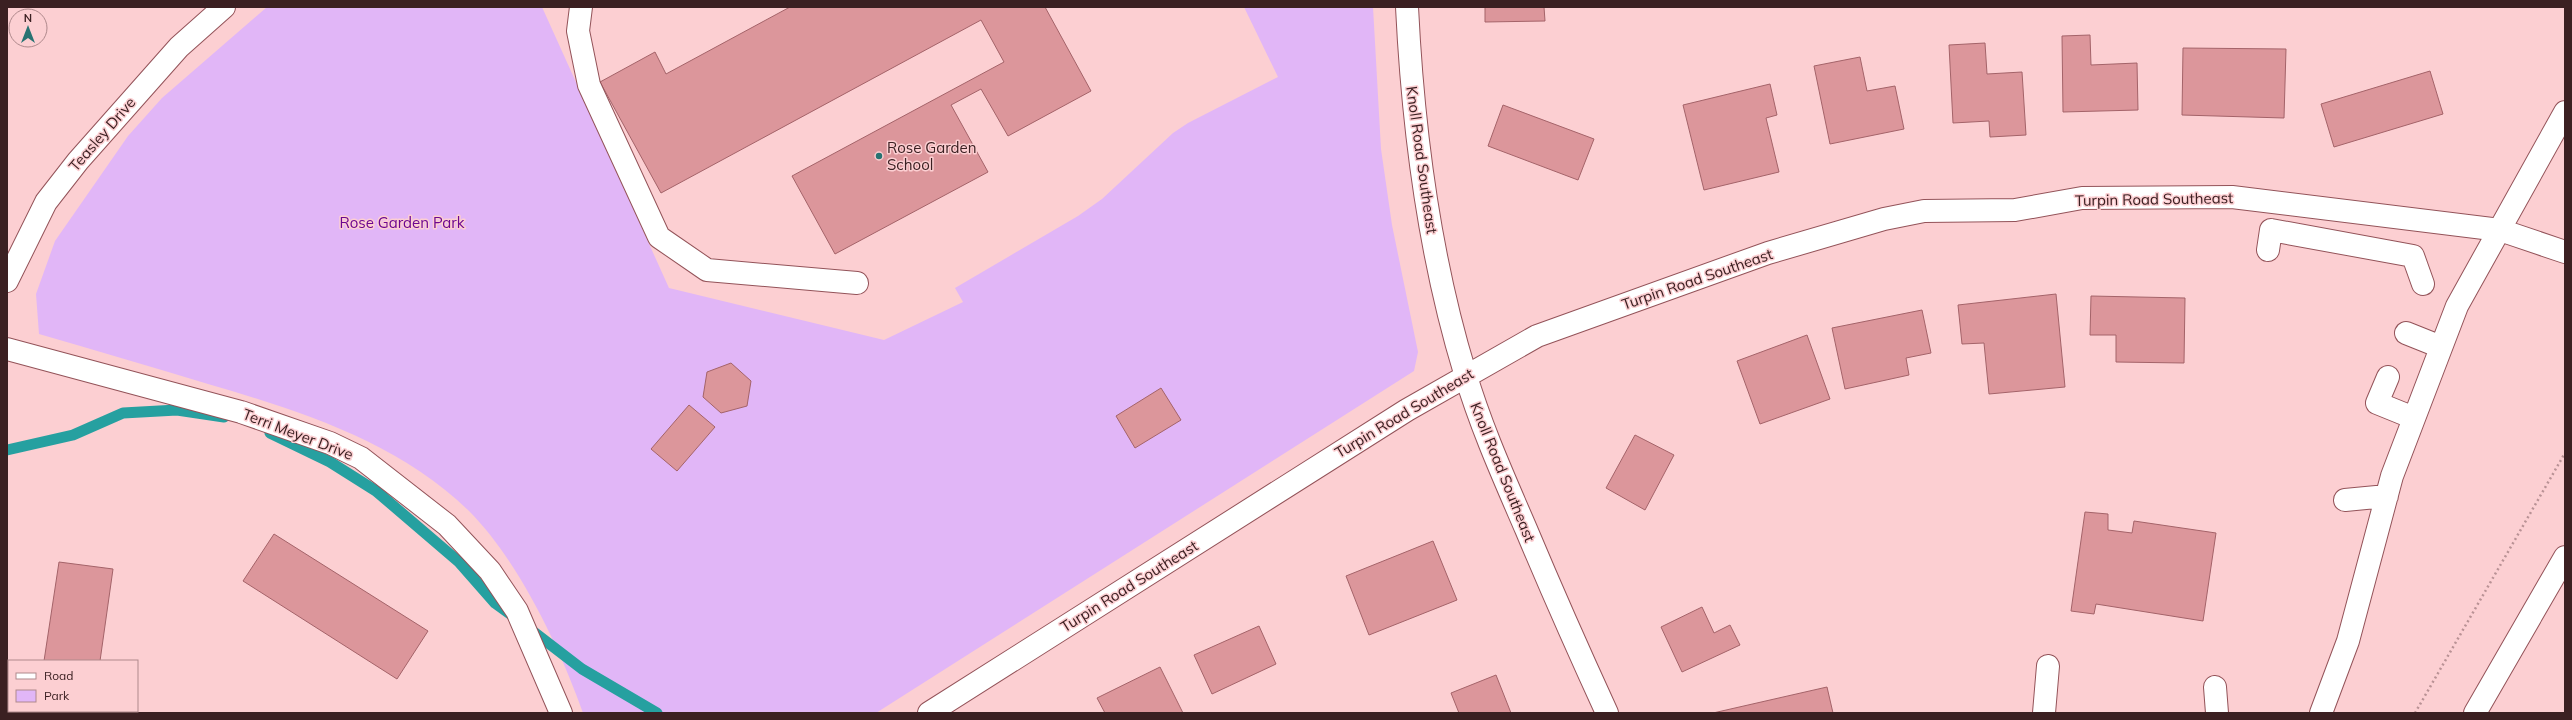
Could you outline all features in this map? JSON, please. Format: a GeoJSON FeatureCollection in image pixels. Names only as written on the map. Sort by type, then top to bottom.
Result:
{"type":"FeatureCollection","features":[{"type":"Feature","properties":{"kind":"street","name":"Teasley Drive"},"geometry":{"type":"LineString","coordinates":[[7,281],[46,202],[73,167],[179,47],[224,7]]}},
{"type":"Feature","properties":{"kind":"street"},"geometry":{"type":"LineString","coordinates":[[581,7],[578,31],[589,85],[659,237],[707,270],[857,283]]}},
{"type":"Feature","properties":{"kind":"street","name":"Knoll Road Southeast"},"geometry":{"type":"LineString","coordinates":[[1407,7],[1411,82],[1429,214],[1442,292],[1465,375],[1490,446],[1607,713]]}},
{"type":"Feature","properties":{"kind":"street"},"geometry":{"type":"LineString","coordinates":[[2321,713],[2348,641],[2392,476],[2457,306],[2565,112]]}},
{"type":"Feature","properties":{"kind":"street","name":"Turpin Road Southeast"},"geometry":{"type":"LineString","coordinates":[[929,713],[1465,375],[1537,336],[1768,253],[1884,219],[1924,211],[2015,210],[2082,198],[2232,197],[2500,230],[2565,252]]}},
{"type":"Feature","properties":{"kind":"street"},"geometry":{"type":"LineString","coordinates":[[2268,250],[2271,230],[2413,256],[2423,284]]}},
{"type":"Feature","properties":{"kind":"street"},"geometry":{"type":"LineString","coordinates":[[2406,333],[2441,348]]}},
{"type":"Feature","properties":{"kind":"street","name":"Terri Meyer Drive"},"geometry":{"type":"LineString","coordinates":[[7,349],[241,412],[330,443],[361,458],[448,525],[490,571],[517,611],[561,713]]}},
{"type":"Feature","properties":{"kind":"street"},"geometry":{"type":"LineString","coordinates":[[2388,377],[2377,402],[2414,418]]}},
{"type":"Feature","properties":{"kind":"street"},"geometry":{"type":"LineString","coordinates":[[2345,500],[2387,496]]}},
{"type":"Feature","properties":{"kind":"street"},"geometry":{"type":"LineString","coordinates":[[2475,713],[2565,557]]}},
{"type":"Feature","properties":{"kind":"street"},"geometry":{"type":"LineString","coordinates":[[2044,713],[2048,666]]}},
{"type":"Feature","properties":{"kind":"street"},"geometry":{"type":"LineString","coordinates":[[2215,687],[2217,713]]}},
{"type":"Feature","properties":{"kind":"path"},"geometry":{"type":"LineString","coordinates":[[2415,713],[2565,453]]}},
{"type":"Feature","properties":{"kind":"green space","name":"Rose Garden Park"},"geometry":{"type":"Polygon","coordinates":[[[267,7],[542,7],[669,288],[884,340],[963,302],[955,288],[1078,216],[1102,199],[1173,133],[1188,123],[1278,77],[1244,7],[1373,7],[1381,149],[1392,225],[1418,352],[1414,371],[876,713],[583,713],[574,688],[550,633],[521,579],[504,554],[487,531],[469,511],[441,487],[411,466],[380,448],[313,418],[243,394],[39,334],[36,294],[55,241],[128,136],[162,98],[267,7]]]}},
{"type":"Feature","properties":{"kind":"building"},"geometry":{"type":"Polygon","coordinates":[[[790,7],[1045,7],[1091,91],[1008,136],[981,89],[951,105],[988,172],[835,254],[792,176],[1004,62],[981,20],[661,193],[600,82],[655,52],[666,74],[790,7]]]}},
{"type":"Feature","properties":{"kind":"building"},"geometry":{"type":"Polygon","coordinates":[[[1485,7],[1544,7],[1545,21],[1485,22],[1485,7]]]}},
{"type":"Feature","properties":{"kind":"building"},"geometry":{"type":"Polygon","coordinates":[[[2090,35],[2091,65],[2137,63],[2138,110],[2063,112],[2062,36],[2090,35]]]}},
{"type":"Feature","properties":{"kind":"building"},"geometry":{"type":"Polygon","coordinates":[[[1985,43],[1987,74],[2022,72],[2026,135],[1990,137],[1989,121],[1953,123],[1949,45],[1985,43]]]}},
{"type":"Feature","properties":{"kind":"building"},"geometry":{"type":"Polygon","coordinates":[[[2183,48],[2286,49],[2284,118],[2182,115],[2183,48]]]}},
{"type":"Feature","properties":{"kind":"building"},"geometry":{"type":"Polygon","coordinates":[[[1860,57],[1867,91],[1895,86],[1904,129],[1830,144],[1814,66],[1860,57]]]}},
{"type":"Feature","properties":{"kind":"building"},"geometry":{"type":"Polygon","coordinates":[[[2430,71],[2443,114],[2334,147],[2321,104],[2430,71]]]}},
{"type":"Feature","properties":{"kind":"building"},"geometry":{"type":"Polygon","coordinates":[[[1770,84],[1777,115],[1766,118],[1779,172],[1704,190],[1683,105],[1770,84]]]}},
{"type":"Feature","properties":{"kind":"building"},"geometry":{"type":"Polygon","coordinates":[[[1503,105],[1594,139],[1578,180],[1488,146],[1503,105]]]}},
{"type":"Feature","properties":{"kind":"building"},"geometry":{"type":"Polygon","coordinates":[[[2056,294],[2065,387],[1989,394],[1984,343],[1962,344],[1958,305],[2056,294]]]}},
{"type":"Feature","properties":{"kind":"building"},"geometry":{"type":"Polygon","coordinates":[[[2091,296],[2185,298],[2184,363],[2116,362],[2116,335],[2090,335],[2091,296]]]}},
{"type":"Feature","properties":{"kind":"building"},"geometry":{"type":"Polygon","coordinates":[[[1922,310],[1931,353],[1906,358],[1909,375],[1845,389],[1832,328],[1922,310]]]}},
{"type":"Feature","properties":{"kind":"building"},"geometry":{"type":"Polygon","coordinates":[[[1807,335],[1830,399],[1760,424],[1737,361],[1807,335]]]}},
{"type":"Feature","properties":{"kind":"building"},"geometry":{"type":"Polygon","coordinates":[[[731,363],[751,381],[747,406],[721,413],[703,397],[707,372],[731,363]]]}},
{"type":"Feature","properties":{"kind":"building"},"geometry":{"type":"Polygon","coordinates":[[[1161,388],[1181,420],[1135,448],[1116,416],[1161,388]]]}},
{"type":"Feature","properties":{"kind":"building"},"geometry":{"type":"Polygon","coordinates":[[[689,405],[715,427],[677,471],[651,449],[689,405]]]}},
{"type":"Feature","properties":{"kind":"building"},"geometry":{"type":"Polygon","coordinates":[[[1635,435],[1674,455],[1645,510],[1606,488],[1635,435]]]}},
{"type":"Feature","properties":{"kind":"building"},"geometry":{"type":"Polygon","coordinates":[[[2085,512],[2108,514],[2108,530],[2132,533],[2134,521],[2216,533],[2203,621],[2096,604],[2094,614],[2071,611],[2085,512]]]}},
{"type":"Feature","properties":{"kind":"building"},"geometry":{"type":"Polygon","coordinates":[[[274,534],[428,631],[397,679],[243,581],[274,534]]]}},
{"type":"Feature","properties":{"kind":"building"},"geometry":{"type":"Polygon","coordinates":[[[1433,541],[1457,600],[1369,635],[1346,576],[1433,541]]]}},
{"type":"Feature","properties":{"kind":"building"},"geometry":{"type":"Polygon","coordinates":[[[59,562],[113,569],[100,660],[44,660],[59,562]]]}},
{"type":"Feature","properties":{"kind":"building"},"geometry":{"type":"Polygon","coordinates":[[[1702,607],[1714,633],[1730,625],[1740,645],[1682,672],[1661,627],[1702,607]]]}},
{"type":"Feature","properties":{"kind":"building"},"geometry":{"type":"Polygon","coordinates":[[[1259,626],[1276,664],[1212,694],[1194,655],[1259,626]]]}},
{"type":"Feature","properties":{"kind":"building"},"geometry":{"type":"Polygon","coordinates":[[[1160,667],[1183,713],[1105,713],[1097,698],[1160,667]]]}},
{"type":"Feature","properties":{"kind":"building"},"geometry":{"type":"Polygon","coordinates":[[[1496,675],[1511,713],[1459,713],[1451,693],[1496,675]]]}},
{"type":"Feature","properties":{"kind":"building"},"geometry":{"type":"Polygon","coordinates":[[[1827,687],[1833,713],[1713,713],[1827,687]]]}},
{"type":"Feature","properties":{"kind":"waterway"},"geometry":{"type":"LineString","coordinates":[[7,450],[73,435],[123,413],[177,410],[224,417]]}},
{"type":"Feature","properties":{"kind":"waterway"},"geometry":{"type":"LineString","coordinates":[[270,433],[330,462],[376,491],[459,562],[495,603],[513,616]]}},
{"type":"Feature","properties":{"kind":"waterway"},"geometry":{"type":"LineString","coordinates":[[530,629],[582,669],[657,713]]}},
{"type":"Feature","properties":{"kind":"place","name":"Rose Garden School"},"geometry":{"type":"Point","coordinates":[879,156]}}]}
